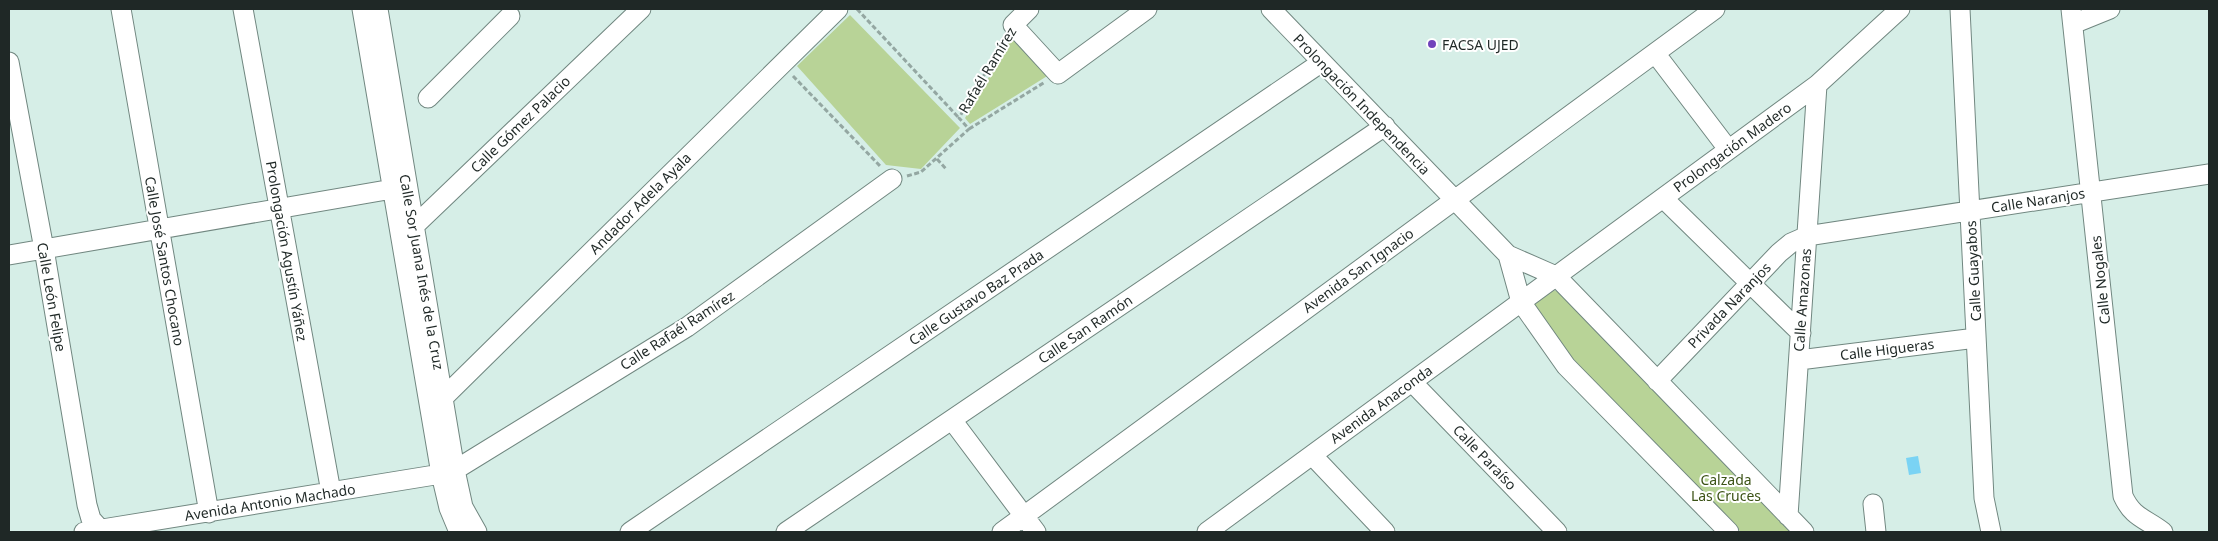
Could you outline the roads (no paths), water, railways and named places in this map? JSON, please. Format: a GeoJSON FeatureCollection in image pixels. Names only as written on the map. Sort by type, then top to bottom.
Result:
{"type":"FeatureCollection","features":[{"type":"Feature","properties":{"kind":"street","name":"Calle José Santos Chocano"},"geometry":{"type":"LineString","coordinates":[[121,9],[209,513]]}},
{"type":"Feature","properties":{"kind":"street","name":"Prolongación Agustín Yáñez"},"geometry":{"type":"LineString","coordinates":[[243,9],[331,492]]}},
{"type":"Feature","properties":{"kind":"street","name":"Calle Sor Juana Inés de la Cruz"},"geometry":{"type":"LineString","coordinates":[[362,9],[400,188]]}},
{"type":"Feature","properties":{"kind":"street","name":"Calle Sor Juana Inés de la Cruz"},"geometry":{"type":"LineString","coordinates":[[378,9],[400,188],[448,472],[477,532]]}},
{"type":"Feature","properties":{"kind":"street","name":"Calle Gómez Palacio"},"geometry":{"type":"LineString","coordinates":[[407,233],[641,9]]}},
{"type":"Feature","properties":{"kind":"street","name":"Andador Adela Ayala"},"geometry":{"type":"LineString","coordinates":[[443,398],[780,64],[838,9]]}},
{"type":"Feature","properties":{"kind":"street","name":"Rafaél Ramírez"},"geometry":{"type":"LineString","coordinates":[[1029,9],[1013,25],[1058,74],[1146,9]]}},
{"type":"Feature","properties":{"kind":"street","name":"Prolongación Independencia"},"geometry":{"type":"LineString","coordinates":[[1271,9],[1454,199]]}},
{"type":"Feature","properties":{"kind":"street","name":"Avenida San Ignacio"},"geometry":{"type":"LineString","coordinates":[[1002,532],[1715,9]]}},
{"type":"Feature","properties":{"kind":"street","name":"Prolongación Madero"},"geometry":{"type":"LineString","coordinates":[[1556,276],[1817,85],[1900,9]]}},
{"type":"Feature","properties":{"kind":"street","name":"Calle Guayabos"},"geometry":{"type":"LineString","coordinates":[[1960,9],[1984,498],[1991,532]]}},
{"type":"Feature","properties":{"kind":"street"},"geometry":{"type":"LineString","coordinates":[[2072,16],[2110,9]]}},
{"type":"Feature","properties":{"kind":"street"},"geometry":{"type":"LineString","coordinates":[[428,98],[510,16]]}},
{"type":"Feature","properties":{"kind":"street","name":"Calle Nogales"},"geometry":{"type":"LineString","coordinates":[[2072,16],[2123,496],[2129,509],[2139,518],[2163,532]]}},
{"type":"Feature","properties":{"kind":"street"},"geometry":{"type":"LineString","coordinates":[[1655,53],[1728,149]]}},
{"type":"Feature","properties":{"kind":"street","name":"Calle León Felipe"},"geometry":{"type":"LineString","coordinates":[[9,62],[44,249],[92,531]]}},
{"type":"Feature","properties":{"kind":"street","name":"Calle Gustavo Baz Prada"},"geometry":{"type":"LineString","coordinates":[[630,532],[1322,62]]}},
{"type":"Feature","properties":{"kind":"street","name":"Calle Amazonas"},"geometry":{"type":"LineString","coordinates":[[1788,516],[1817,85]]}},
{"type":"Feature","properties":{"kind":"street","name":"Calle San Ramón"},"geometry":{"type":"LineString","coordinates":[[786,532],[1385,126]]}},
{"type":"Feature","properties":{"kind":"street","name":"Calle Naranjos"},"geometry":{"type":"LineString","coordinates":[[1807,236],[2209,174]]}},
{"type":"Feature","properties":{"kind":"street","name":"Calle Rafaél Ramírez"},"geometry":{"type":"LineString","coordinates":[[448,472],[687,327],[892,179]]}},
{"type":"Feature","properties":{"kind":"street"},"geometry":{"type":"LineString","coordinates":[[9,255],[400,188]]}},
{"type":"Feature","properties":{"kind":"street"},"geometry":{"type":"LineString","coordinates":[[1663,198],[1800,333]]}},
{"type":"Feature","properties":{"kind":"street"},"geometry":{"type":"LineString","coordinates":[[1454,199],[1508,255],[1556,276],[1804,532]]}},
{"type":"Feature","properties":{"kind":"street","name":"Calle Sor Juana Inés de la Cruz"},"geometry":{"type":"LineString","coordinates":[[407,233],[443,398],[449,508],[459,532]]}},
{"type":"Feature","properties":{"kind":"street","name":"Privada Naranjos"},"geometry":{"type":"LineString","coordinates":[[1657,381],[1791,243],[1807,236]]}},
{"type":"Feature","properties":{"kind":"street"},"geometry":{"type":"LineString","coordinates":[[1508,255],[1521,302],[1566,366],[1729,532]]}},
{"type":"Feature","properties":{"kind":"street","name":"Avenida Anaconda"},"geometry":{"type":"LineString","coordinates":[[1207,532],[1556,276]]}},
{"type":"Feature","properties":{"kind":"street","name":"Calle Higueras"},"geometry":{"type":"LineString","coordinates":[[1799,360],[1976,338]]}},
{"type":"Feature","properties":{"kind":"street","name":"Calle Paraíso"},"geometry":{"type":"LineString","coordinates":[[1412,382],[1557,532]]}},
{"type":"Feature","properties":{"kind":"street"},"geometry":{"type":"LineString","coordinates":[[952,420],[1036,532]]}},
{"type":"Feature","properties":{"kind":"street"},"geometry":{"type":"LineString","coordinates":[[1312,455],[1385,532]]}},
{"type":"Feature","properties":{"kind":"street","name":"Avenida Antonio Machado"},"geometry":{"type":"LineString","coordinates":[[92,531],[448,472]]}},
{"type":"Feature","properties":{"kind":"street"},"geometry":{"type":"LineString","coordinates":[[1873,504],[1876,532]]}},
{"type":"Feature","properties":{"kind":"water"},"geometry":{"type":"Polygon","coordinates":[[[1918,456],[1921,473],[1909,475],[1906,458],[1918,456]]]}},
{"type":"Feature","properties":{"kind":"place","name":"FACSA UJED"},"geometry":{"type":"Point","coordinates":[1432,44]}},
{"type":"Feature","properties":{"kind":"park label","name":"Calzada Las Cruces"},"geometry":{"type":"Point","coordinates":[1726,488]}}]}
